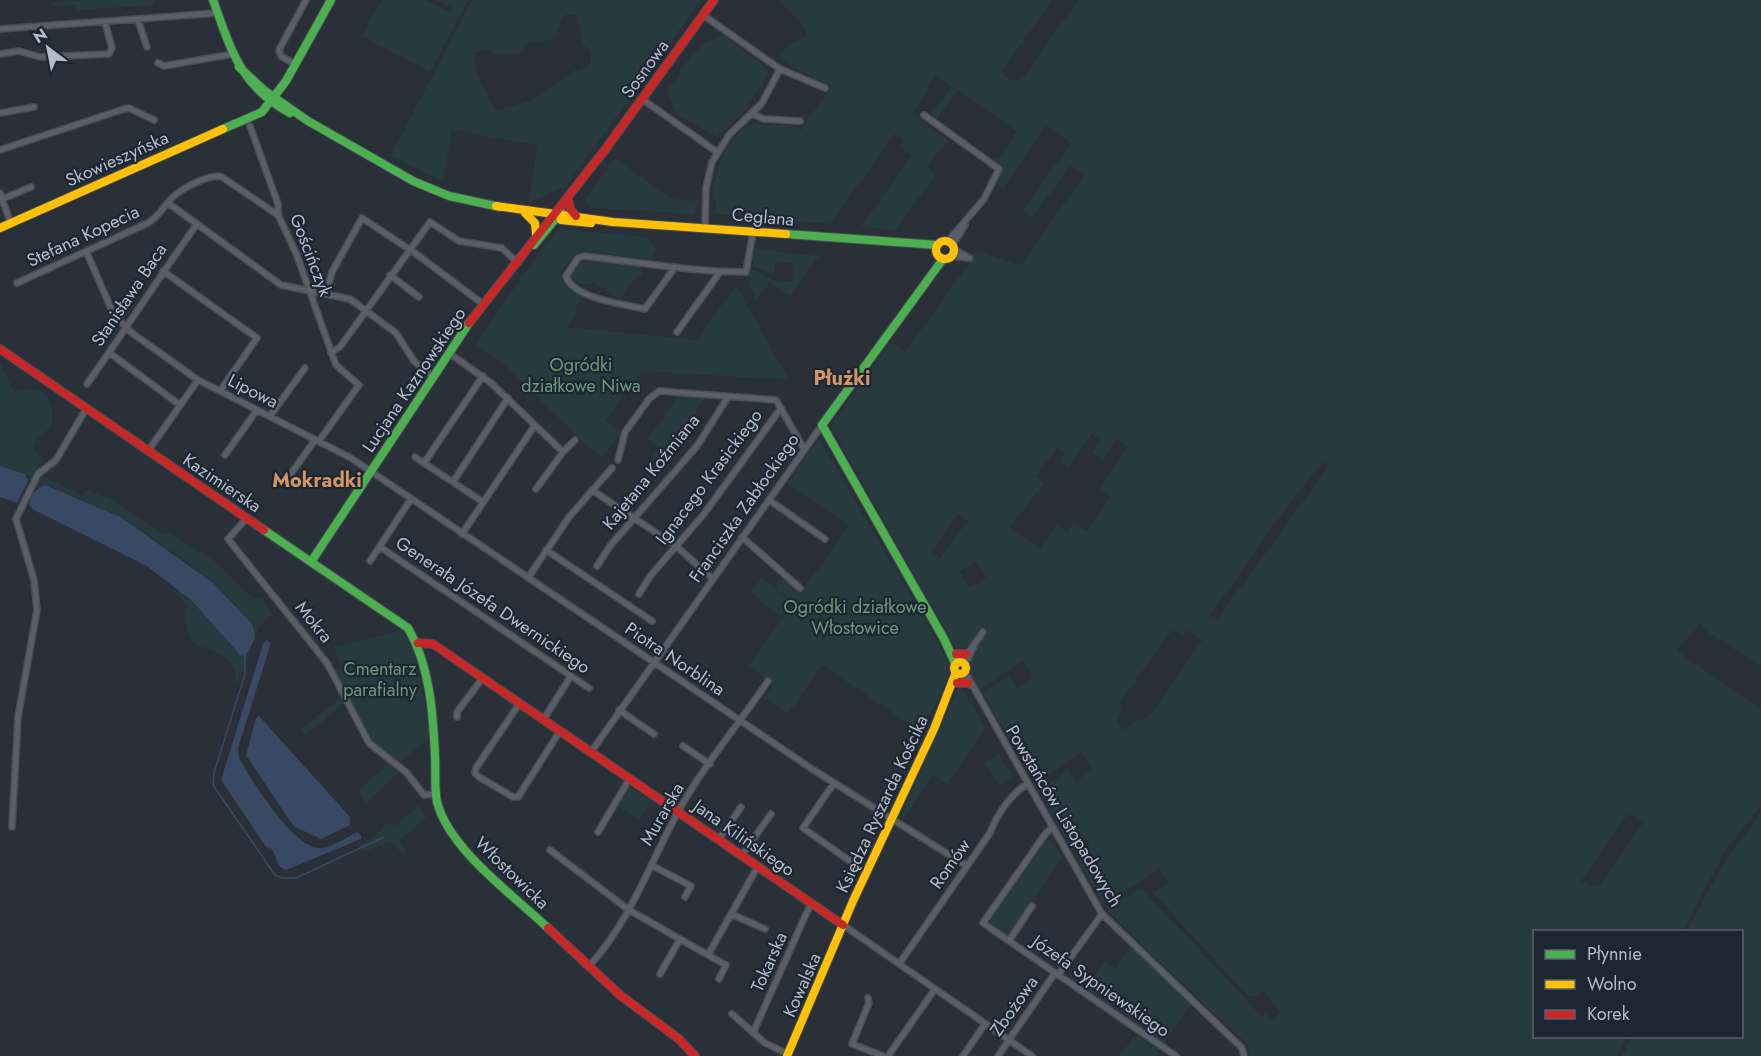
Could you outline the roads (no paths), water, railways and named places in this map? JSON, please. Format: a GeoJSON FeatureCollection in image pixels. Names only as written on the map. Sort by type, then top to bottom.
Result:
{"type":"FeatureCollection","features":[{"type":"Feature","properties":{"kind":"street"},"geometry":{"type":"LineString","coordinates":[[213,0],[233,54],[247,82],[271,100],[425,187],[449,196],[525,213],[554,216]]}},
{"type":"Feature","properties":{"kind":"street"},"geometry":{"type":"LineString","coordinates":[[293,67],[279,52],[306,0]]}},
{"type":"Feature","properties":{"kind":"street"},"geometry":{"type":"LineString","coordinates":[[271,100],[293,67],[331,0]]}},
{"type":"Feature","properties":{"kind":"street","name":"Sosnowa"},"geometry":{"type":"LineString","coordinates":[[554,216],[714,0]]}},
{"type":"Feature","properties":{"kind":"street"},"geometry":{"type":"LineString","coordinates":[[0,29],[218,13]]}},
{"type":"Feature","properties":{"kind":"street"},"geometry":{"type":"LineString","coordinates":[[703,15],[780,69],[825,88]]}},
{"type":"Feature","properties":{"kind":"street"},"geometry":{"type":"LineString","coordinates":[[138,20],[147,47]]}},
{"type":"Feature","properties":{"kind":"street"},"geometry":{"type":"LineString","coordinates":[[0,54],[19,51],[40,57],[109,54],[112,48],[105,22]]}},
{"type":"Feature","properties":{"kind":"street"},"geometry":{"type":"LineString","coordinates":[[158,63],[164,66],[233,54]]}},
{"type":"Feature","properties":{"kind":"street"},"geometry":{"type":"LineString","coordinates":[[705,228],[708,179],[717,152],[729,135],[753,114],[767,95],[780,69]]}},
{"type":"Feature","properties":{"kind":"street"},"geometry":{"type":"LineString","coordinates":[[642,99],[717,152]]}},
{"type":"Feature","properties":{"kind":"street","name":"Skowieszyńska"},"geometry":{"type":"LineString","coordinates":[[0,228],[249,122],[271,100]]}},
{"type":"Feature","properties":{"kind":"street"},"geometry":{"type":"LineString","coordinates":[[0,113],[33,107]]}},
{"type":"Feature","properties":{"kind":"street"},"geometry":{"type":"LineString","coordinates":[[0,150],[129,108],[154,120]]}},
{"type":"Feature","properties":{"kind":"street"},"geometry":{"type":"LineString","coordinates":[[753,114],[764,119],[800,121]]}},
{"type":"Feature","properties":{"kind":"street"},"geometry":{"type":"LineString","coordinates":[[924,115],[999,170],[984,200],[968,218],[952,248],[939,253]]}},
{"type":"Feature","properties":{"kind":"street","name":"Gościńczyk"},"geometry":{"type":"LineString","coordinates":[[249,122],[278,204],[278,215],[286,227],[338,370],[358,385],[317,440]]}},
{"type":"Feature","properties":{"kind":"street","name":"Sosnowa"},"geometry":{"type":"LineString","coordinates":[[554,216],[569,202],[600,156]]}},
{"type":"Feature","properties":{"kind":"street","name":"Stefana Kopecia"},"geometry":{"type":"LineString","coordinates":[[17,283],[153,220],[180,191],[218,176],[278,215]]}},
{"type":"Feature","properties":{"kind":"street"},"geometry":{"type":"LineString","coordinates":[[11,224],[1,196],[32,187]]}},
{"type":"Feature","properties":{"kind":"street"},"geometry":{"type":"LineString","coordinates":[[569,202],[570,209],[576,216]]}},
{"type":"Feature","properties":{"kind":"street"},"geometry":{"type":"LineString","coordinates":[[168,203],[274,281],[294,289],[350,299],[396,333],[414,361],[434,376]]}},
{"type":"Feature","properties":{"kind":"street"},"geometry":{"type":"LineString","coordinates":[[496,206],[554,216]]}},
{"type":"Feature","properties":{"kind":"street"},"geometry":{"type":"LineString","coordinates":[[525,213],[535,223],[536,234]]}},
{"type":"Feature","properties":{"kind":"street","name":"Ceglana"},"geometry":{"type":"LineString","coordinates":[[554,216],[596,223],[613,222]]}},
{"type":"Feature","properties":{"kind":"street","name":"Ceglana"},"geometry":{"type":"LineString","coordinates":[[554,216],[909,244],[939,253]]}},
{"type":"Feature","properties":{"kind":"street","name":"Lucjana Kaznowskiego"},"geometry":{"type":"LineString","coordinates":[[517,262],[536,234],[554,216]]}},
{"type":"Feature","properties":{"kind":"street","name":"Lucjana Kaznowskiego"},"geometry":{"type":"LineString","coordinates":[[310,562],[483,304],[554,216]]}},
{"type":"Feature","properties":{"kind":"street"},"geometry":{"type":"LineString","coordinates":[[326,294],[332,272],[362,218],[483,304]]}},
{"type":"Feature","properties":{"kind":"street"},"geometry":{"type":"LineString","coordinates":[[331,353],[340,347],[430,222],[459,241],[499,247],[517,262]]}},
{"type":"Feature","properties":{"kind":"street","name":"Stanisława Baca"},"geometry":{"type":"LineString","coordinates":[[87,384],[111,354],[126,328],[197,224]]}},
{"type":"Feature","properties":{"kind":"street"},"geometry":{"type":"LineString","coordinates":[[675,267],[645,309],[590,297],[568,281],[566,276],[578,258],[584,256],[720,272],[746,272],[753,232]]}},
{"type":"Feature","properties":{"kind":"street"},"geometry":{"type":"LineString","coordinates":[[939,253],[952,248]]}},
{"type":"Feature","properties":{"kind":"street","name":"Lipowa"},"geometry":{"type":"LineString","coordinates":[[86,251],[112,312],[126,328],[198,380],[317,440],[370,472]]}},
{"type":"Feature","properties":{"kind":"street","name":"Franciszka Zabłockiego"},"geometry":{"type":"LineString","coordinates":[[591,752],[804,449],[925,284],[939,253]]}},
{"type":"Feature","properties":{"kind":"street"},"geometry":{"type":"LineString","coordinates":[[164,271],[257,338],[220,391]]}},
{"type":"Feature","properties":{"kind":"street"},"geometry":{"type":"LineString","coordinates":[[677,332],[720,272]]}},
{"type":"Feature","properties":{"kind":"street"},"geometry":{"type":"LineString","coordinates":[[390,275],[419,297]]}},
{"type":"Feature","properties":{"kind":"street","name":"Kazimierska"},"geometry":{"type":"LineString","coordinates":[[0,349],[403,624],[419,646]]}},
{"type":"Feature","properties":{"kind":"street"},"geometry":{"type":"LineString","coordinates":[[449,353],[483,376],[563,452]]}},
{"type":"Feature","properties":{"kind":"street"},"geometry":{"type":"LineString","coordinates":[[111,354],[180,405]]}},
{"type":"Feature","properties":{"kind":"street"},"geometry":{"type":"LineString","coordinates":[[270,416],[304,368]]}},
{"type":"Feature","properties":{"kind":"street"},"geometry":{"type":"LineString","coordinates":[[424,463],[483,376]]}},
{"type":"Feature","properties":{"kind":"street"},"geometry":{"type":"LineString","coordinates":[[148,451],[198,380]]}},
{"type":"Feature","properties":{"kind":"street"},"geometry":{"type":"LineString","coordinates":[[618,460],[625,432],[654,393],[773,399],[781,408],[804,449]]}},
{"type":"Feature","properties":{"kind":"street","name":"Kajetana Koźmiana"},"geometry":{"type":"LineString","coordinates":[[597,566],[634,518],[697,446],[728,397]]}},
{"type":"Feature","properties":{"kind":"street"},"geometry":{"type":"LineString","coordinates":[[453,482],[508,399]]}},
{"type":"Feature","properties":{"kind":"street","name":"Ignacego Krasickiego"},"geometry":{"type":"LineString","coordinates":[[639,594],[704,514],[781,408]]}},
{"type":"Feature","properties":{"kind":"street"},"geometry":{"type":"LineString","coordinates":[[12,827],[18,717],[37,610],[34,579],[16,527],[19,509],[38,474],[56,460],[86,409]]}},
{"type":"Feature","properties":{"kind":"street"},"geometry":{"type":"LineString","coordinates":[[225,455],[257,410]]}},
{"type":"Feature","properties":{"kind":"street"},"geometry":{"type":"LineString","coordinates":[[462,534],[535,425]]}},
{"type":"Feature","properties":{"kind":"street","name":"Powstańców Listopadowych"},"geometry":{"type":"LineString","coordinates":[[822,425],[1102,914],[1245,1054]]}},
{"type":"Feature","properties":{"kind":"street"},"geometry":{"type":"LineString","coordinates":[[285,482],[317,440]]}},
{"type":"Feature","properties":{"kind":"street"},"geometry":{"type":"LineString","coordinates":[[536,489],[563,452],[575,441]]}},
{"type":"Feature","properties":{"kind":"street"},"geometry":{"type":"LineString","coordinates":[[415,457],[483,502]]}},
{"type":"Feature","properties":{"kind":"street"},"geometry":{"type":"LineString","coordinates":[[528,578],[546,550],[612,468]]}},
{"type":"Feature","properties":{"kind":"street","name":"Piotra Norblina"},"geometry":{"type":"LineString","coordinates":[[370,472],[740,721],[967,866]]}},
{"type":"Feature","properties":{"kind":"street"},"geometry":{"type":"LineString","coordinates":[[592,490],[676,546],[713,579]]}},
{"type":"Feature","properties":{"kind":"street"},"geometry":{"type":"LineString","coordinates":[[370,561],[411,499]]}},
{"type":"Feature","properties":{"kind":"street"},"geometry":{"type":"LineString","coordinates":[[769,500],[825,539]]}},
{"type":"Feature","properties":{"kind":"street","name":"Mokra"},"geometry":{"type":"LineString","coordinates":[[247,518],[228,539],[327,663],[369,743],[407,773],[424,795],[435,794]]}},
{"type":"Feature","properties":{"kind":"street"},"geometry":{"type":"LineString","coordinates":[[742,537],[800,588]]}},
{"type":"Feature","properties":{"kind":"street","name":"Generała Józefa Dwernickiego"},"geometry":{"type":"LineString","coordinates":[[380,547],[589,688]]}},
{"type":"Feature","properties":{"kind":"street"},"geometry":{"type":"LineString","coordinates":[[546,550],[652,621]]}},
{"type":"Feature","properties":{"kind":"street"},"geometry":{"type":"LineString","coordinates":[[961,668],[966,654],[983,632]]}},
{"type":"Feature","properties":{"kind":"street","name":"Powstańców Listopadowych"},"geometry":{"type":"LineString","coordinates":[[944,639],[956,654],[961,668]]}},
{"type":"Feature","properties":{"kind":"street"},"geometry":{"type":"LineString","coordinates":[[961,668],[974,644]]}},
{"type":"Feature","properties":{"kind":"street","name":"Włostowicka"},"geometry":{"type":"LineString","coordinates":[[419,646],[434,727],[435,794],[445,822],[467,852],[620,995],[678,1039],[695,1056]]}},
{"type":"Feature","properties":{"kind":"street","name":"Jana Kilińskiego"},"geometry":{"type":"LineString","coordinates":[[419,646],[436,647],[679,811],[1032,1056]]}},
{"type":"Feature","properties":{"kind":"street"},"geometry":{"type":"LineString","coordinates":[[956,654],[966,654]]}},
{"type":"Feature","properties":{"kind":"street","name":"Księdza Ryszarda Kościka"},"geometry":{"type":"LineString","coordinates":[[948,696],[957,683],[961,668]]}},
{"type":"Feature","properties":{"kind":"street","name":"Księdza Ryszarda Kościka"},"geometry":{"type":"LineString","coordinates":[[843,925],[961,668]]}},
{"type":"Feature","properties":{"kind":"street"},"geometry":{"type":"LineString","coordinates":[[543,720],[571,676]]}},
{"type":"Feature","properties":{"kind":"street"},"geometry":{"type":"LineString","coordinates":[[458,717],[458,712],[482,679]]}},
{"type":"Feature","properties":{"kind":"street","name":"Murarska"},"geometry":{"type":"LineString","coordinates":[[589,966],[612,938],[629,910],[679,811],[768,681]]}},
{"type":"Feature","properties":{"kind":"street"},"geometry":{"type":"LineString","coordinates":[[957,683],[970,685]]}},
{"type":"Feature","properties":{"kind":"street"},"geometry":{"type":"LineString","coordinates":[[519,704],[475,773],[513,797],[518,797],[560,731]]}},
{"type":"Feature","properties":{"kind":"street"},"geometry":{"type":"LineString","coordinates":[[620,710],[654,734]]}},
{"type":"Feature","properties":{"kind":"street"},"geometry":{"type":"LineString","coordinates":[[683,746],[710,764]]}},
{"type":"Feature","properties":{"kind":"street"},"geometry":{"type":"LineString","coordinates":[[598,832],[630,778]]}},
{"type":"Feature","properties":{"kind":"street"},"geometry":{"type":"LineString","coordinates":[[834,783],[803,828],[867,873]]}},
{"type":"Feature","properties":{"kind":"street","name":"Romów"},"geometry":{"type":"LineString","coordinates":[[899,964],[967,866],[998,816],[1018,791],[1027,784]]}},
{"type":"Feature","properties":{"kind":"street"},"geometry":{"type":"LineString","coordinates":[[719,839],[741,807]]}},
{"type":"Feature","properties":{"kind":"street"},"geometry":{"type":"LineString","coordinates":[[742,855],[771,814]]}},
{"type":"Feature","properties":{"kind":"street","name":"Józefa Sypniewskiego"},"geometry":{"type":"LineString","coordinates":[[1052,828],[983,923],[1176,1056]]}},
{"type":"Feature","properties":{"kind":"street"},"geometry":{"type":"LineString","coordinates":[[550,850],[629,910],[726,965],[719,979]]}},
{"type":"Feature","properties":{"kind":"street"},"geometry":{"type":"LineString","coordinates":[[651,865],[691,886],[685,897]]}},
{"type":"Feature","properties":{"kind":"street"},"geometry":{"type":"LineString","coordinates":[[708,955],[758,866]]}},
{"type":"Feature","properties":{"kind":"street","name":"Tokarska"},"geometry":{"type":"LineString","coordinates":[[753,1033],[811,903]]}},
{"type":"Feature","properties":{"kind":"street","name":"Józefa Sypniewskiego"},"geometry":{"type":"LineString","coordinates":[[1009,941],[1032,906]]}},
{"type":"Feature","properties":{"kind":"street"},"geometry":{"type":"LineString","coordinates":[[731,914],[765,929]]}},
{"type":"Feature","properties":{"kind":"street","name":"Zbożowa"},"geometry":{"type":"LineString","coordinates":[[998,1056],[1102,914]]}},
{"type":"Feature","properties":{"kind":"street","name":"Kowalska"},"geometry":{"type":"LineString","coordinates":[[788,1055],[843,925]]}},
{"type":"Feature","properties":{"kind":"street"},"geometry":{"type":"LineString","coordinates":[[660,974],[680,939]]}},
{"type":"Feature","properties":{"kind":"street"},"geometry":{"type":"LineString","coordinates":[[888,1056],[935,989]]}},
{"type":"Feature","properties":{"kind":"street"},"geometry":{"type":"LineString","coordinates":[[868,998],[869,1003],[852,1044],[883,1056]]}},
{"type":"Feature","properties":{"kind":"street"},"geometry":{"type":"LineString","coordinates":[[732,1014],[765,1043],[788,1055]]}},
{"type":"Feature","properties":{"kind":"street"},"geometry":{"type":"LineString","coordinates":[[963,1056],[985,1024]]}},
{"type":"Feature","properties":{"kind":"water"},"geometry":{"type":"Polygon","coordinates":[[[0,466],[25,474],[28,481],[17,503],[0,497],[0,466]]]}},
{"type":"Feature","properties":{"kind":"water"},"geometry":{"type":"Polygon","coordinates":[[[45,485],[122,518],[213,583],[253,625],[255,638],[248,652],[241,656],[192,601],[147,566],[32,509],[29,504],[33,495],[45,485]]]}},
{"type":"Feature","properties":{"kind":"water"},"geometry":{"type":"Polygon","coordinates":[[[267,640],[271,643],[238,748],[239,758],[273,810],[296,836],[307,844],[322,848],[357,832],[361,836],[361,839],[286,870],[279,866],[272,849],[266,847],[221,780],[263,644],[267,640]]]}},
{"type":"Feature","properties":{"kind":"water"},"geometry":{"type":"Polygon","coordinates":[[[259,716],[350,817],[350,825],[321,839],[295,827],[246,755],[256,718],[259,716]]]}},
{"type":"Feature","properties":{"kind":"waterway"},"geometry":{"type":"LineString","coordinates":[[245,653],[245,674],[214,773],[213,785],[275,875],[282,878],[296,878],[384,837]]}},
{"type":"Feature","properties":{"kind":"district","name":"Płużki"},"geometry":{"type":"Point","coordinates":[842,378]}},
{"type":"Feature","properties":{"kind":"district","name":"Mokradki"},"geometry":{"type":"Point","coordinates":[317,480]}},
{"type":"Feature","properties":{"kind":"park label","name":"Ogródki działkowe Niwa"},"geometry":{"type":"Point","coordinates":[581,376]}},
{"type":"Feature","properties":{"kind":"park label","name":"Ogródki działkowe Włostowice"},"geometry":{"type":"Point","coordinates":[855,617]}},
{"type":"Feature","properties":{"kind":"park label","name":"Cmentarz parafialny"},"geometry":{"type":"Point","coordinates":[380,679]}}]}
